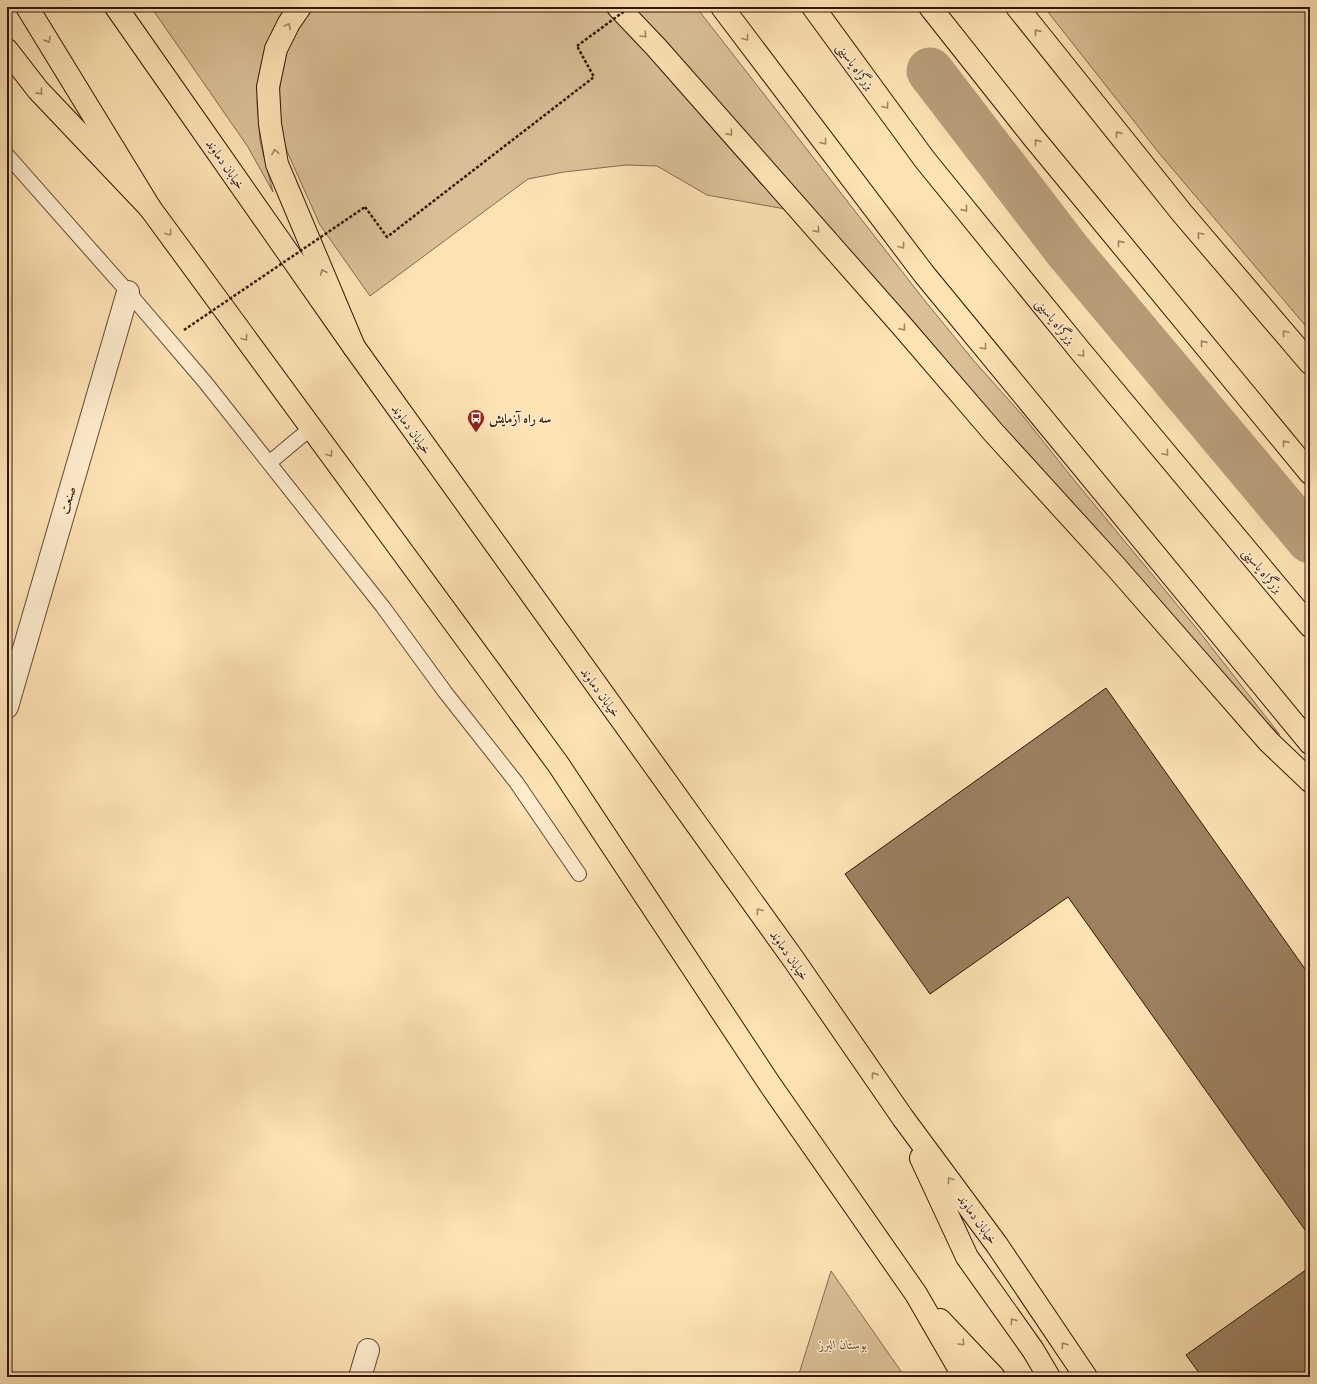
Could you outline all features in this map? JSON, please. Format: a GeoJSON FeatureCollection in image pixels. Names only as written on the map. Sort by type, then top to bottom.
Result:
{"type":"FeatureCollection","features":[{"type":"Feature","properties":{"kind":"main road"},"geometry":{"type":"LineString","coordinates":[[27,7],[150,208],[558,764],[769,1083],[916,1294],[964,1377]]}},
{"type":"Feature","properties":{"kind":"main road","name":"خیابان دماوند"},"geometry":{"type":"LineString","coordinates":[[116,7],[354,347],[618,717],[794,960],[903,1118],[998,1245],[1086,1377]]}},
{"type":"Feature","properties":{"kind":"main road"},"geometry":{"type":"LineString","coordinates":[[300,7],[289,23],[276,49],[268,87],[270,124],[277,164],[354,347]]}},
{"type":"Feature","properties":{"kind":"main road"},"geometry":{"type":"LineString","coordinates":[[618,7],[656,47],[902,326],[994,433],[1116,567],[1269,742],[1310,782]]}},
{"type":"Feature","properties":{"kind":"main road"},"geometry":{"type":"LineString","coordinates":[[722,7],[924,274],[1310,743]]}},
{"type":"Feature","properties":{"kind":"main road","name":"بزرگراه یاسینی"},"geometry":{"type":"LineString","coordinates":[[813,7],[935,172],[1082,353],[1310,626]]}},
{"type":"Feature","properties":{"kind":"main road"},"geometry":{"type":"LineString","coordinates":[[930,7],[1033,137],[1310,473]]}},
{"type":"Feature","properties":{"kind":"main road"},"geometry":{"type":"LineString","coordinates":[[1017,7],[1182,213],[1310,363]]}},
{"type":"Feature","properties":{"kind":"main road"},"geometry":{"type":"LineString","coordinates":[[7,50],[38,90],[150,208]]}},
{"type":"Feature","properties":{"kind":"main road"},"geometry":{"type":"LineString","coordinates":[[903,1118],[967,1257],[1033,1350],[1049,1377]]}},
{"type":"Feature","properties":{"kind":"main road"},"geometry":{"type":"LineString","coordinates":[[916,1294],[994,1377]]}},
{"type":"Feature","properties":{"kind":"street","name":"صنعت"},"geometry":{"type":"LineString","coordinates":[[7,707],[128,292]]}},
{"type":"Feature","properties":{"kind":"street"},"geometry":{"type":"LineString","coordinates":[[360,1377],[368,1350]]}},
{"type":"Feature","properties":{"kind":"lane"},"geometry":{"type":"LineString","coordinates":[[7,155],[205,382],[269,462],[382,606],[445,692],[516,782],[580,874]]}},
{"type":"Feature","properties":{"kind":"lane"},"geometry":{"type":"LineString","coordinates":[[269,462],[311,428]]}},
{"type":"Feature","properties":{"kind":"path"},"geometry":{"type":"LineString","coordinates":[[184,330],[365,207],[387,237],[594,77],[577,46],[630,7]]}},
{"type":"Feature","properties":{"kind":"green space"},"geometry":{"type":"Polygon","coordinates":[[[151,7],[289,7],[263,63],[257,101],[260,141],[273,192],[248,147],[151,7]]]}},
{"type":"Feature","properties":{"kind":"green space"},"geometry":{"type":"Polygon","coordinates":[[[311,7],[606,7],[634,36],[785,209],[707,195],[657,166],[626,165],[564,172],[528,179],[370,296],[320,225],[286,149],[280,117],[279,94],[282,68],[289,46],[311,7]]]}},
{"type":"Feature","properties":{"kind":"green space"},"geometry":{"type":"Polygon","coordinates":[[[630,7],[696,7],[925,301],[974,361],[1023,416],[1198,630],[1280,735],[1231,688],[630,7]]]}},
{"type":"Feature","properties":{"kind":"green space"},"geometry":{"type":"Polygon","coordinates":[[[1044,7],[1310,7],[1310,331],[1159,153],[1044,7]]]}},
{"type":"Feature","properties":{"kind":"green space","name":"بوستان البرز"},"geometry":{"type":"Polygon","coordinates":[[[831,1271],[905,1377],[798,1377],[831,1271]]]}},
{"type":"Feature","properties":{"kind":"building"},"geometry":{"type":"Polygon","coordinates":[[[1106,688],[1310,976],[1310,1237],[1068,897],[930,994],[845,874],[1106,688]]]}},
{"type":"Feature","properties":{"kind":"building"},"geometry":{"type":"Polygon","coordinates":[[[1310,1267],[1310,1377],[1202,1377],[1186,1355],[1310,1267]]]}},
{"type":"Feature","properties":{"kind":"waterway"},"geometry":{"type":"LineString","coordinates":[[930,71],[1068,251],[1310,540]]}},
{"type":"Feature","properties":{"kind":"place","name":"سه راه آزمایش"},"geometry":{"type":"Point","coordinates":[476,433]}}]}
